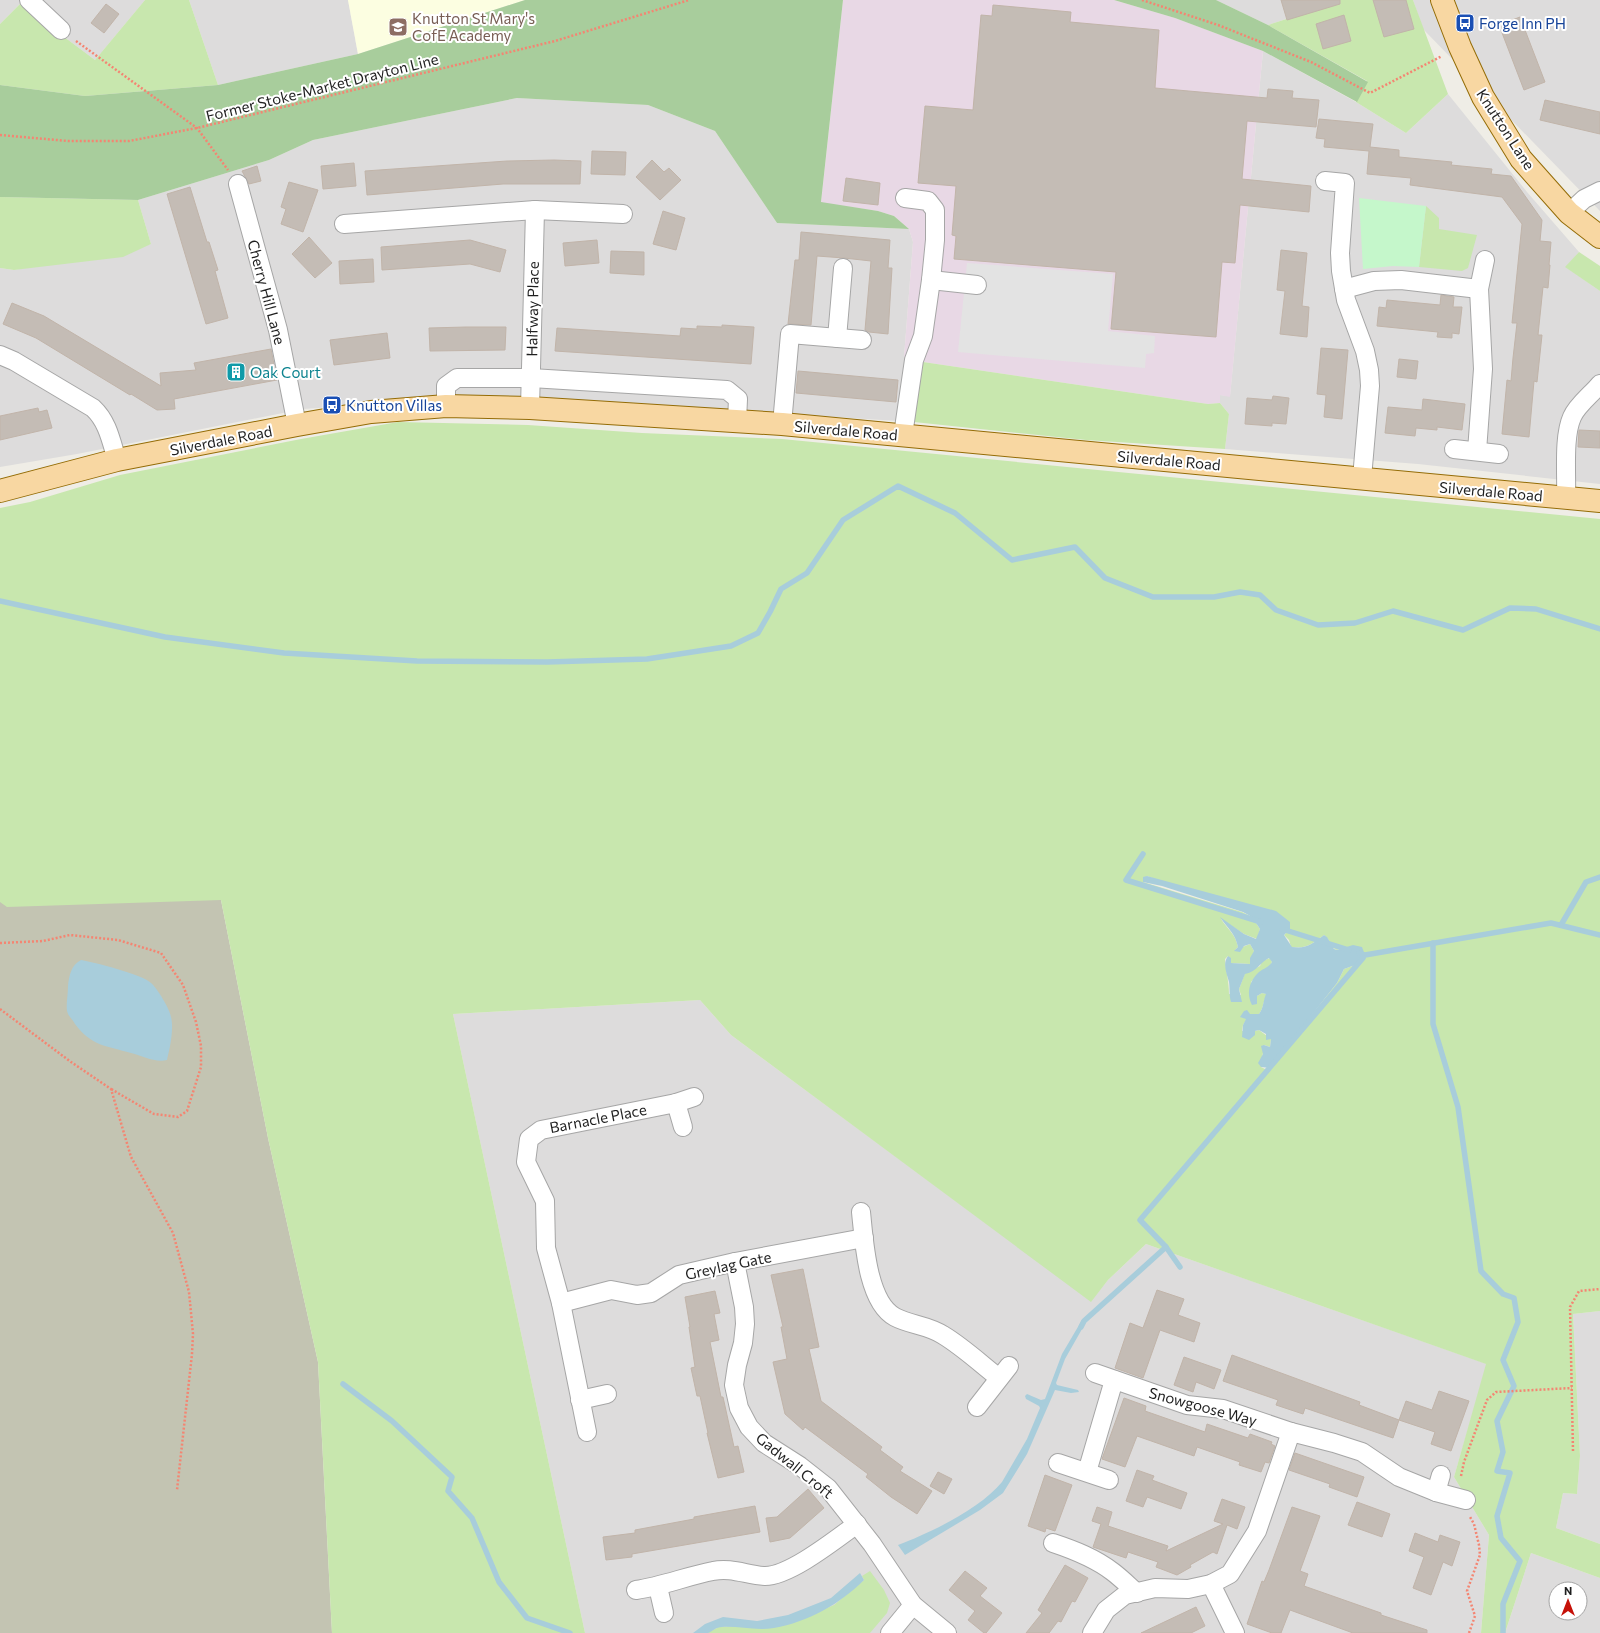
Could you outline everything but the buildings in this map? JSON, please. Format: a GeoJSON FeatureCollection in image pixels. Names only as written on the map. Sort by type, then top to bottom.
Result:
{"type":"FeatureCollection","features":[{"type":"Feature","properties":{"kind":"main road","name":"Knutton Lane"},"geometry":{"type":"LineString","coordinates":[[1442,0],[1460,47],[1483,97],[1521,159],[1569,212],[1600,238]]}},
{"type":"Feature","properties":{"kind":"main road","name":"Silverdale Road"},"geometry":{"type":"LineString","coordinates":[[0,491],[116,460],[371,412],[446,396],[530,408],[782,424],[1362,478],[1600,502]]}},
{"type":"Feature","properties":{"kind":"street"},"geometry":{"type":"LineString","coordinates":[[29,0],[61,30]]}},
{"type":"Feature","properties":{"kind":"street"},"geometry":{"type":"LineString","coordinates":[[1325,181],[1345,183],[1340,253],[1344,289],[1350,313],[1366,351],[1369,370],[1370,386],[1362,478]]}},
{"type":"Feature","properties":{"kind":"street","name":"Cherry Hill Lane"},"geometry":{"type":"LineString","coordinates":[[238,184],[278,330],[297,425]]}},
{"type":"Feature","properties":{"kind":"street"},"geometry":{"type":"LineString","coordinates":[[1569,212],[1584,200],[1600,191]]}},
{"type":"Feature","properties":{"kind":"street"},"geometry":{"type":"LineString","coordinates":[[903,435],[914,360],[923,336],[935,240],[935,210],[928,201],[905,198]]}},
{"type":"Feature","properties":{"kind":"street"},"geometry":{"type":"LineString","coordinates":[[344,224],[535,210],[624,214]]}},
{"type":"Feature","properties":{"kind":"street","name":"Halfway Place"},"geometry":{"type":"LineString","coordinates":[[530,408],[535,210]]}},
{"type":"Feature","properties":{"kind":"street"},"geometry":{"type":"LineString","coordinates":[[1477,451],[1483,369],[1479,289],[1485,260]]}},
{"type":"Feature","properties":{"kind":"street"},"geometry":{"type":"LineString","coordinates":[[837,338],[843,268]]}},
{"type":"Feature","properties":{"kind":"street"},"geometry":{"type":"LineString","coordinates":[[931,280],[977,285]]}},
{"type":"Feature","properties":{"kind":"street"},"geometry":{"type":"LineString","coordinates":[[1344,289],[1374,281],[1401,280],[1479,289]]}},
{"type":"Feature","properties":{"kind":"street"},"geometry":{"type":"LineString","coordinates":[[782,424],[790,334],[862,340]]}},
{"type":"Feature","properties":{"kind":"street"},"geometry":{"type":"LineString","coordinates":[[0,355],[14,361],[93,408],[101,415],[106,424],[116,460]]}},
{"type":"Feature","properties":{"kind":"street","name":"Silverdale Road"},"geometry":{"type":"LineString","coordinates":[[446,396],[457,378],[531,378],[727,390],[738,399],[737,421]]}},
{"type":"Feature","properties":{"kind":"street"},"geometry":{"type":"LineString","coordinates":[[1566,498],[1566,450],[1568,430],[1572,416],[1600,384]]}},
{"type":"Feature","properties":{"kind":"street"},"geometry":{"type":"LineString","coordinates":[[1454,449],[1499,454]]}},
{"type":"Feature","properties":{"kind":"street","name":"Barnacle Place"},"geometry":{"type":"LineString","coordinates":[[561,1303],[546,1248],[544,1201],[526,1162],[529,1140],[541,1130],[694,1097]]}},
{"type":"Feature","properties":{"kind":"street"},"geometry":{"type":"LineString","coordinates":[[676,1102],[683,1127]]}},
{"type":"Feature","properties":{"kind":"street"},"geometry":{"type":"LineString","coordinates":[[861,1212],[872,1286],[882,1305],[893,1316],[943,1334],[1004,1372],[978,1406]]}},
{"type":"Feature","properties":{"kind":"street","name":"Greylag Gate"},"geometry":{"type":"LineString","coordinates":[[561,1303],[611,1290],[637,1295],[651,1293],[679,1275],[735,1262],[864,1238]]}},
{"type":"Feature","properties":{"kind":"street","name":"Gadwall Croft"},"geometry":{"type":"LineString","coordinates":[[735,1262],[744,1307],[745,1324],[743,1343],[737,1365],[734,1385],[739,1408],[749,1427],[764,1443],[800,1466],[828,1488],[872,1544],[913,1605],[947,1633]]}},
{"type":"Feature","properties":{"kind":"street"},"geometry":{"type":"LineString","coordinates":[[561,1303],[587,1432]]}},
{"type":"Feature","properties":{"kind":"street","name":"Snowgoose Way"},"geometry":{"type":"LineString","coordinates":[[1095,1373],[1187,1405],[1223,1409],[1291,1432],[1334,1442],[1362,1452],[1399,1477],[1436,1492],[1466,1500]]}},
{"type":"Feature","properties":{"kind":"street"},"geometry":{"type":"LineString","coordinates":[[1087,1472],[1114,1380]]}},
{"type":"Feature","properties":{"kind":"street"},"geometry":{"type":"LineString","coordinates":[[580,1400],[607,1394]]}},
{"type":"Feature","properties":{"kind":"street"},"geometry":{"type":"LineString","coordinates":[[1092,1633],[1106,1610],[1125,1595],[1155,1588],[1188,1589],[1211,1584],[1230,1574],[1257,1531],[1291,1432]]}},
{"type":"Feature","properties":{"kind":"street"},"geometry":{"type":"LineString","coordinates":[[1058,1463],[1110,1480]]}},
{"type":"Feature","properties":{"kind":"street"},"geometry":{"type":"LineString","coordinates":[[1436,1492],[1441,1475]]}},
{"type":"Feature","properties":{"kind":"street"},"geometry":{"type":"LineString","coordinates":[[636,1590],[658,1586],[714,1571],[732,1570],[766,1576],[785,1571],[820,1550],[857,1524]]}},
{"type":"Feature","properties":{"kind":"street"},"geometry":{"type":"LineString","coordinates":[[1053,1543],[1079,1552],[1096,1561],[1112,1571],[1137,1593]]}},
{"type":"Feature","properties":{"kind":"street"},"geometry":{"type":"LineString","coordinates":[[1211,1584],[1234,1633]]}},
{"type":"Feature","properties":{"kind":"street"},"geometry":{"type":"LineString","coordinates":[[658,1586],[664,1613]]}},
{"type":"Feature","properties":{"kind":"street"},"geometry":{"type":"LineString","coordinates":[[890,1633],[913,1605]]}},
{"type":"Feature","properties":{"kind":"path","name":"Former Stoke-Market Drayton Line"},"geometry":{"type":"LineString","coordinates":[[0,135],[68,140],[129,141],[197,128],[555,41],[689,0]]}},
{"type":"Feature","properties":{"kind":"path"},"geometry":{"type":"LineString","coordinates":[[1142,0],[1218,25],[1311,62],[1370,93],[1460,47]]}},
{"type":"Feature","properties":{"kind":"path"},"geometry":{"type":"LineString","coordinates":[[61,30],[197,128],[238,184]]}},
{"type":"Feature","properties":{"kind":"path"},"geometry":{"type":"LineString","coordinates":[[0,943],[42,941],[70,935],[118,940],[160,953],[183,985],[196,1022],[200,1046],[201,1068],[187,1111],[178,1118],[154,1114],[111,1090],[71,1062],[0,1008]]}},
{"type":"Feature","properties":{"kind":"path"},"geometry":{"type":"LineString","coordinates":[[111,1090],[131,1157],[173,1233],[189,1292],[193,1334],[192,1354],[177,1490]]}},
{"type":"Feature","properties":{"kind":"path"},"geometry":{"type":"LineString","coordinates":[[1573,1451],[1570,1307],[1579,1292],[1600,1289]]}},
{"type":"Feature","properties":{"kind":"path"},"geometry":{"type":"LineString","coordinates":[[1496,1392],[1572,1388]]}},
{"type":"Feature","properties":{"kind":"shaded area"},"geometry":{"type":"Polygon","coordinates":[[[0,0],[145,0],[95,60],[20,4],[0,24],[0,0]]]}},
{"type":"Feature","properties":{"kind":"shaded area"},"geometry":{"type":"Polygon","coordinates":[[[189,0],[348,0],[358,54],[218,85],[189,0]]]}},
{"type":"Feature","properties":{"kind":"shaded area","name":"Knutton St Mary's CofE Academy"},"geometry":{"type":"Polygon","coordinates":[[[348,0],[525,0],[358,54],[348,0]]]}},
{"type":"Feature","properties":{"kind":"shaded area"},"geometry":{"type":"Polygon","coordinates":[[[843,0],[1114,0],[1175,18],[1263,51],[1230,397],[1220,395],[1220,403],[1208,404],[923,362],[904,357],[913,242],[909,229],[894,216],[878,211],[821,203],[843,0]]]}},
{"type":"Feature","properties":{"kind":"shaded area"},"geometry":{"type":"Polygon","coordinates":[[[1216,0],[1319,0],[1321,8],[1268,25],[1216,0]]]}},
{"type":"Feature","properties":{"kind":"shaded area"},"geometry":{"type":"Polygon","coordinates":[[[1413,0],[1600,0],[1600,211],[1423,29],[1413,0]]]}},
{"type":"Feature","properties":{"kind":"shaded area"},"geometry":{"type":"Polygon","coordinates":[[[1263,51],[1356,102],[1406,133],[1448,94],[1527,192],[1579,252],[1566,267],[1600,291],[1600,484],[1418,464],[1225,449],[1229,414],[1220,403],[1220,395],[1230,396],[1263,51]]]}},
{"type":"Feature","properties":{"kind":"shaded area"},"geometry":{"type":"Polygon","coordinates":[[[517,98],[648,105],[715,131],[777,223],[909,229],[913,242],[904,357],[923,362],[914,422],[500,396],[303,409],[77,454],[0,467],[0,268],[14,270],[151,244],[138,200],[269,160],[313,140],[517,98]]]}},
{"type":"Feature","properties":{"kind":"shaded area"},"geometry":{"type":"Polygon","coordinates":[[[967,263],[1113,274],[1108,331],[1155,336],[1154,353],[1146,354],[1145,368],[958,352],[967,263]]]}},
{"type":"Feature","properties":{"kind":"shaded area"},"geometry":{"type":"Polygon","coordinates":[[[0,898],[221,900],[268,1138],[318,1362],[332,1633],[0,1633],[0,898]]]}},
{"type":"Feature","properties":{"kind":"shaded area"},"geometry":{"type":"Polygon","coordinates":[[[700,1000],[731,1035],[1091,1301],[1108,1280],[1146,1244],[1487,1364],[1454,1477],[1489,1535],[1481,1633],[585,1633],[453,1014],[700,1000]]]}},
{"type":"Feature","properties":{"kind":"shaded area"},"geometry":{"type":"Polygon","coordinates":[[[1600,1311],[1600,1544],[1556,1528],[1563,1493],[1577,1494],[1580,1456],[1573,1314],[1600,1311]]]}},
{"type":"Feature","properties":{"kind":"shaded area"},"geometry":{"type":"Polygon","coordinates":[[[1531,1553],[1600,1578],[1600,1633],[1505,1633],[1531,1553]]]}},
{"type":"Feature","properties":{"kind":"green space"},"geometry":{"type":"Polygon","coordinates":[[[145,0],[189,0],[218,85],[85,96],[0,85],[0,24],[20,4],[95,60],[145,0]]]}},
{"type":"Feature","properties":{"kind":"green space"},"geometry":{"type":"Polygon","coordinates":[[[525,0],[843,0],[821,202],[878,211],[894,216],[909,229],[777,223],[715,131],[648,105],[517,98],[313,140],[269,160],[138,200],[0,197],[0,85],[85,96],[218,85],[358,54],[525,0]]]}},
{"type":"Feature","properties":{"kind":"green space"},"geometry":{"type":"Polygon","coordinates":[[[1114,0],[1216,0],[1268,25],[1368,82],[1357,102],[1263,51],[1175,18],[1114,0]]]}},
{"type":"Feature","properties":{"kind":"green space"},"geometry":{"type":"Polygon","coordinates":[[[1319,0],[1413,0],[1448,94],[1406,133],[1356,102],[1367,81],[1268,25],[1321,8],[1319,0]]]}},
{"type":"Feature","properties":{"kind":"green space"},"geometry":{"type":"Polygon","coordinates":[[[0,197],[138,200],[151,244],[123,257],[14,270],[0,268],[0,197]]]}},
{"type":"Feature","properties":{"kind":"green space"},"geometry":{"type":"Polygon","coordinates":[[[1359,198],[1426,206],[1419,267],[1393,266],[1363,269],[1359,198]]]}},
{"type":"Feature","properties":{"kind":"green space"},"geometry":{"type":"Polygon","coordinates":[[[1426,206],[1439,218],[1439,229],[1477,235],[1468,268],[1462,271],[1419,267],[1426,206]]]}},
{"type":"Feature","properties":{"kind":"green space"},"geometry":{"type":"Polygon","coordinates":[[[1579,252],[1600,266],[1600,291],[1565,267],[1579,252]]]}},
{"type":"Feature","properties":{"kind":"green space"},"geometry":{"type":"Polygon","coordinates":[[[923,362],[1208,404],[1220,403],[1229,414],[1225,449],[1086,440],[914,422],[923,362]]]}},
{"type":"Feature","properties":{"kind":"green space"},"geometry":{"type":"Polygon","coordinates":[[[398,422],[528,425],[642,433],[782,439],[1600,519],[1600,1311],[1573,1314],[1580,1456],[1577,1494],[1563,1493],[1556,1528],[1600,1544],[1600,1578],[1531,1553],[1505,1633],[1481,1633],[1489,1535],[1454,1477],[1486,1364],[1146,1244],[1108,1280],[1091,1302],[731,1035],[700,1000],[453,1014],[585,1633],[332,1633],[318,1362],[268,1138],[221,900],[7,907],[0,902],[0,508],[30,502],[120,475],[301,439],[398,422]],[[1147,876],[1143,882],[1242,912],[1252,917],[1260,929],[1257,939],[1244,934],[1221,919],[1235,938],[1238,947],[1235,950],[1250,944],[1254,951],[1250,964],[1231,963],[1228,956],[1225,959],[1229,994],[1241,995],[1239,989],[1245,973],[1260,966],[1262,961],[1270,958],[1272,962],[1269,967],[1260,972],[1251,982],[1257,996],[1262,993],[1267,994],[1259,1014],[1250,1014],[1243,1025],[1242,1031],[1259,1030],[1271,1039],[1270,1047],[1264,1045],[1261,1067],[1265,1069],[1270,1068],[1337,983],[1344,969],[1358,964],[1342,948],[1337,950],[1335,949],[1324,935],[1309,945],[1291,947],[1289,940],[1284,935],[1290,929],[1147,876]]]}},
{"type":"Feature","properties":{"kind":"green space"},"geometry":{"type":"Polygon","coordinates":[[[870,1571],[884,1590],[890,1603],[887,1613],[870,1633],[707,1633],[719,1627],[792,1623],[834,1605],[864,1580],[862,1576],[870,1571]]]}},
{"type":"Feature","properties":{"kind":"water"},"geometry":{"type":"Polygon","coordinates":[[[1147,876],[1276,911],[1290,922],[1290,929],[1284,935],[1292,947],[1309,945],[1324,935],[1327,937],[1334,949],[1337,950],[1353,945],[1362,947],[1365,955],[1358,964],[1344,969],[1337,983],[1270,1068],[1261,1067],[1258,1063],[1263,1054],[1261,1046],[1264,1045],[1270,1047],[1271,1039],[1266,1040],[1266,1034],[1259,1030],[1255,1031],[1255,1035],[1249,1040],[1242,1037],[1243,1025],[1246,1019],[1240,1017],[1244,1011],[1247,1010],[1250,1014],[1259,1014],[1261,1011],[1266,994],[1262,993],[1257,996],[1257,1004],[1252,1005],[1249,996],[1251,983],[1259,972],[1269,966],[1272,962],[1269,958],[1253,971],[1245,974],[1239,989],[1242,1002],[1231,1002],[1225,962],[1226,959],[1228,956],[1231,958],[1231,963],[1250,964],[1250,958],[1254,951],[1250,944],[1244,946],[1240,952],[1234,951],[1238,947],[1235,938],[1220,917],[1244,934],[1256,939],[1260,929],[1252,917],[1243,912],[1162,886],[1143,882],[1143,877],[1147,876]]]}},
{"type":"Feature","properties":{"kind":"water"},"geometry":{"type":"Polygon","coordinates":[[[81,960],[139,976],[154,986],[166,1004],[172,1022],[172,1033],[167,1060],[158,1061],[107,1047],[93,1041],[81,1031],[68,1015],[67,1005],[70,975],[75,965],[81,960]]]}},
{"type":"Feature","properties":{"kind":"water"},"geometry":{"type":"Polygon","coordinates":[[[1082,1320],[1086,1322],[1065,1359],[1056,1383],[1057,1385],[1078,1390],[1079,1392],[1071,1393],[1055,1390],[1027,1454],[1003,1493],[980,1510],[905,1555],[898,1545],[925,1534],[968,1511],[993,1492],[1002,1482],[1027,1439],[1040,1408],[1026,1399],[1025,1396],[1027,1394],[1041,1400],[1045,1399],[1062,1354],[1082,1320]]]}},
{"type":"Feature","properties":{"kind":"water"},"geometry":{"type":"Polygon","coordinates":[[[860,1573],[864,1580],[855,1589],[823,1611],[811,1617],[787,1625],[767,1629],[720,1627],[708,1633],[693,1633],[705,1624],[723,1617],[757,1621],[788,1615],[831,1598],[860,1573]]]}},
{"type":"Feature","properties":{"kind":"waterway"},"geometry":{"type":"LineString","coordinates":[[0,601],[165,637],[284,653],[417,661],[547,662],[647,659],[731,646],[758,633],[781,589],[807,573],[843,520],[898,486],[955,513],[1012,560],[1075,547],[1105,578],[1153,597],[1214,597],[1240,592],[1260,595],[1276,610],[1318,625],[1355,623],[1393,611],[1463,630],[1510,608],[1536,609],[1600,629]]}},
{"type":"Feature","properties":{"kind":"waterway"},"geometry":{"type":"LineString","coordinates":[[1143,854],[1126,880],[1261,922]]}},
{"type":"Feature","properties":{"kind":"waterway"},"geometry":{"type":"LineString","coordinates":[[1561,925],[1586,882],[1600,877]]}},
{"type":"Feature","properties":{"kind":"waterway"},"geometry":{"type":"LineString","coordinates":[[1359,953],[1365,955],[1551,923],[1600,935]]}},
{"type":"Feature","properties":{"kind":"waterway"},"geometry":{"type":"LineString","coordinates":[[1282,929],[1349,950]]}},
{"type":"Feature","properties":{"kind":"waterway"},"geometry":{"type":"LineString","coordinates":[[1433,943],[1433,1024],[1458,1107],[1481,1271],[1503,1294],[1514,1298],[1518,1322],[1503,1360],[1514,1386],[1497,1421],[1503,1452],[1497,1471],[1510,1473],[1497,1516],[1501,1538],[1520,1561],[1503,1604],[1503,1633]]}},
{"type":"Feature","properties":{"kind":"waterway"},"geometry":{"type":"LineString","coordinates":[[1180,1267],[1166,1247],[1140,1220],[1363,958]]}},
{"type":"Feature","properties":{"kind":"waterway"},"geometry":{"type":"LineString","coordinates":[[1081,1327],[1084,1321],[1166,1247]]}},
{"type":"Feature","properties":{"kind":"waterway"},"geometry":{"type":"LineString","coordinates":[[343,1384],[392,1421],[452,1477],[448,1491],[472,1518],[499,1582],[527,1618],[570,1633]]}},
{"type":"Feature","properties":{"kind":"place","name":"Forge Inn PH"},"geometry":{"type":"Point","coordinates":[1465,23]}},
{"type":"Feature","properties":{"kind":"place","name":"Knutton St Mary's CofE Academy"},"geometry":{"type":"Point","coordinates":[398,27]}},
{"type":"Feature","properties":{"kind":"place","name":"Oak Court"},"geometry":{"type":"Point","coordinates":[236,372]}},
{"type":"Feature","properties":{"kind":"place","name":"Knutton Villas"},"geometry":{"type":"Point","coordinates":[332,405]}}]}
